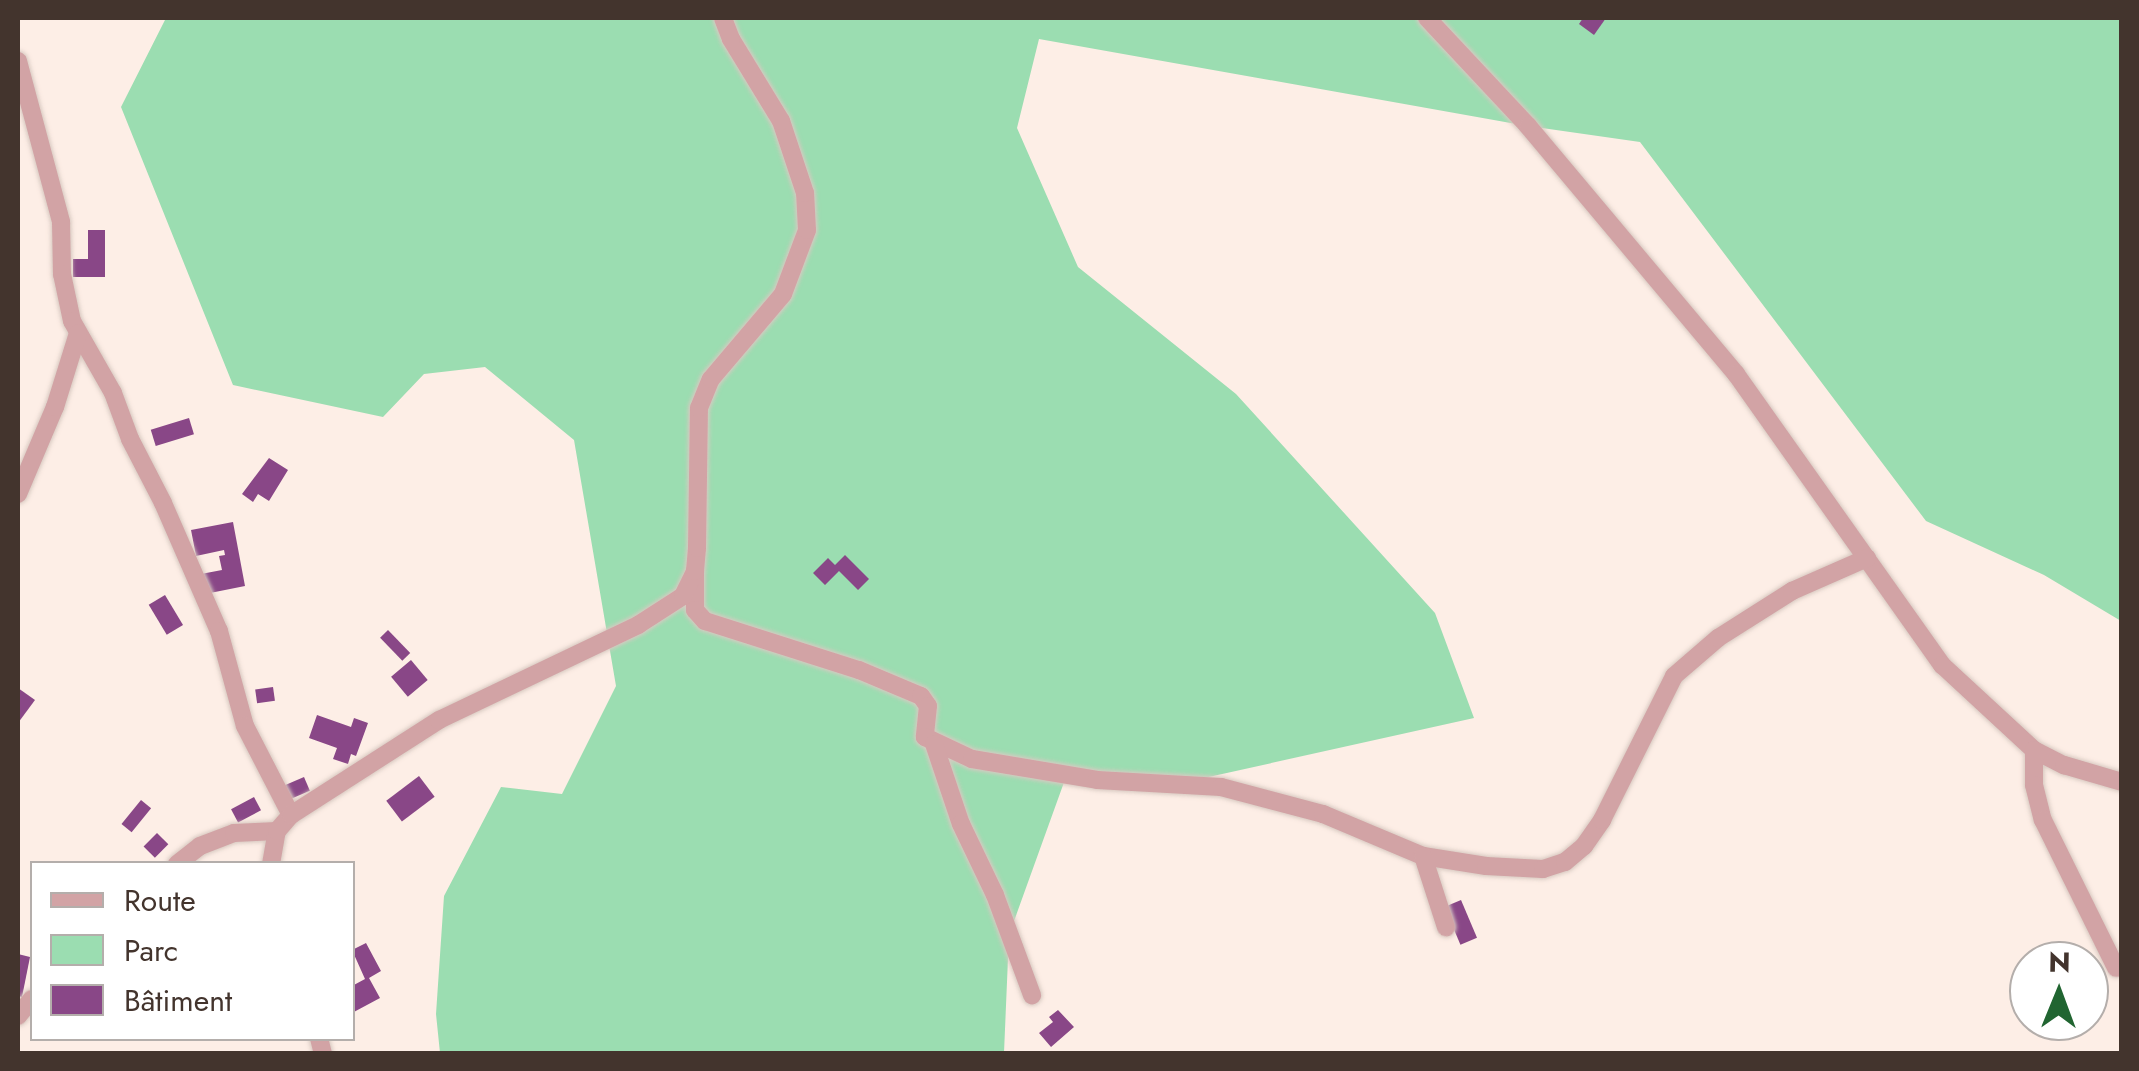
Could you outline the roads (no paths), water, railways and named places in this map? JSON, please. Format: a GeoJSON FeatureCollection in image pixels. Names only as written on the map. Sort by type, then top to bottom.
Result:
{"type":"FeatureCollection","features":[{"type":"Feature","properties":{"kind":"street"},"geometry":{"type":"LineString","coordinates":[[724,18],[731,39],[764,86],[782,121],[805,193],[807,230],[783,294],[711,379],[699,408],[695,610],[705,622],[859,670],[922,696],[928,706],[922,730],[934,744],[961,824],[995,895],[1032,996]]}},
{"type":"Feature","properties":{"kind":"street"},"geometry":{"type":"LineString","coordinates":[[1427,18],[1528,126],[1703,334],[1942,665],[2034,750],[2064,765],[2122,782]]}},
{"type":"Feature","properties":{"kind":"street"},"geometry":{"type":"LineString","coordinates":[[18,61],[61,222],[63,282],[78,333],[113,393],[130,439],[219,631],[233,697],[291,816]]}},
{"type":"Feature","properties":{"kind":"street"},"geometry":{"type":"LineString","coordinates":[[18,494],[54,407],[78,333]]}},
{"type":"Feature","properties":{"kind":"street"},"geometry":{"type":"LineString","coordinates":[[934,744],[972,759],[1096,780],[1221,786],[1323,814],[1423,856],[1486,866],[1543,869],[1566,862],[1602,820],[1674,676],[1757,612],[1792,591],[1867,558]]}},
{"type":"Feature","properties":{"kind":"street"},"geometry":{"type":"LineString","coordinates":[[271,861],[276,831],[291,816],[438,720],[665,610],[683,596],[695,571]]}},
{"type":"Feature","properties":{"kind":"street"},"geometry":{"type":"LineString","coordinates":[[2034,750],[2034,785],[2042,820],[2116,968]]}},
{"type":"Feature","properties":{"kind":"street"},"geometry":{"type":"LineString","coordinates":[[182,861],[200,846],[234,833],[276,831]]}},
{"type":"Feature","properties":{"kind":"street"},"geometry":{"type":"LineString","coordinates":[[1423,856],[1446,927]]}}]}
